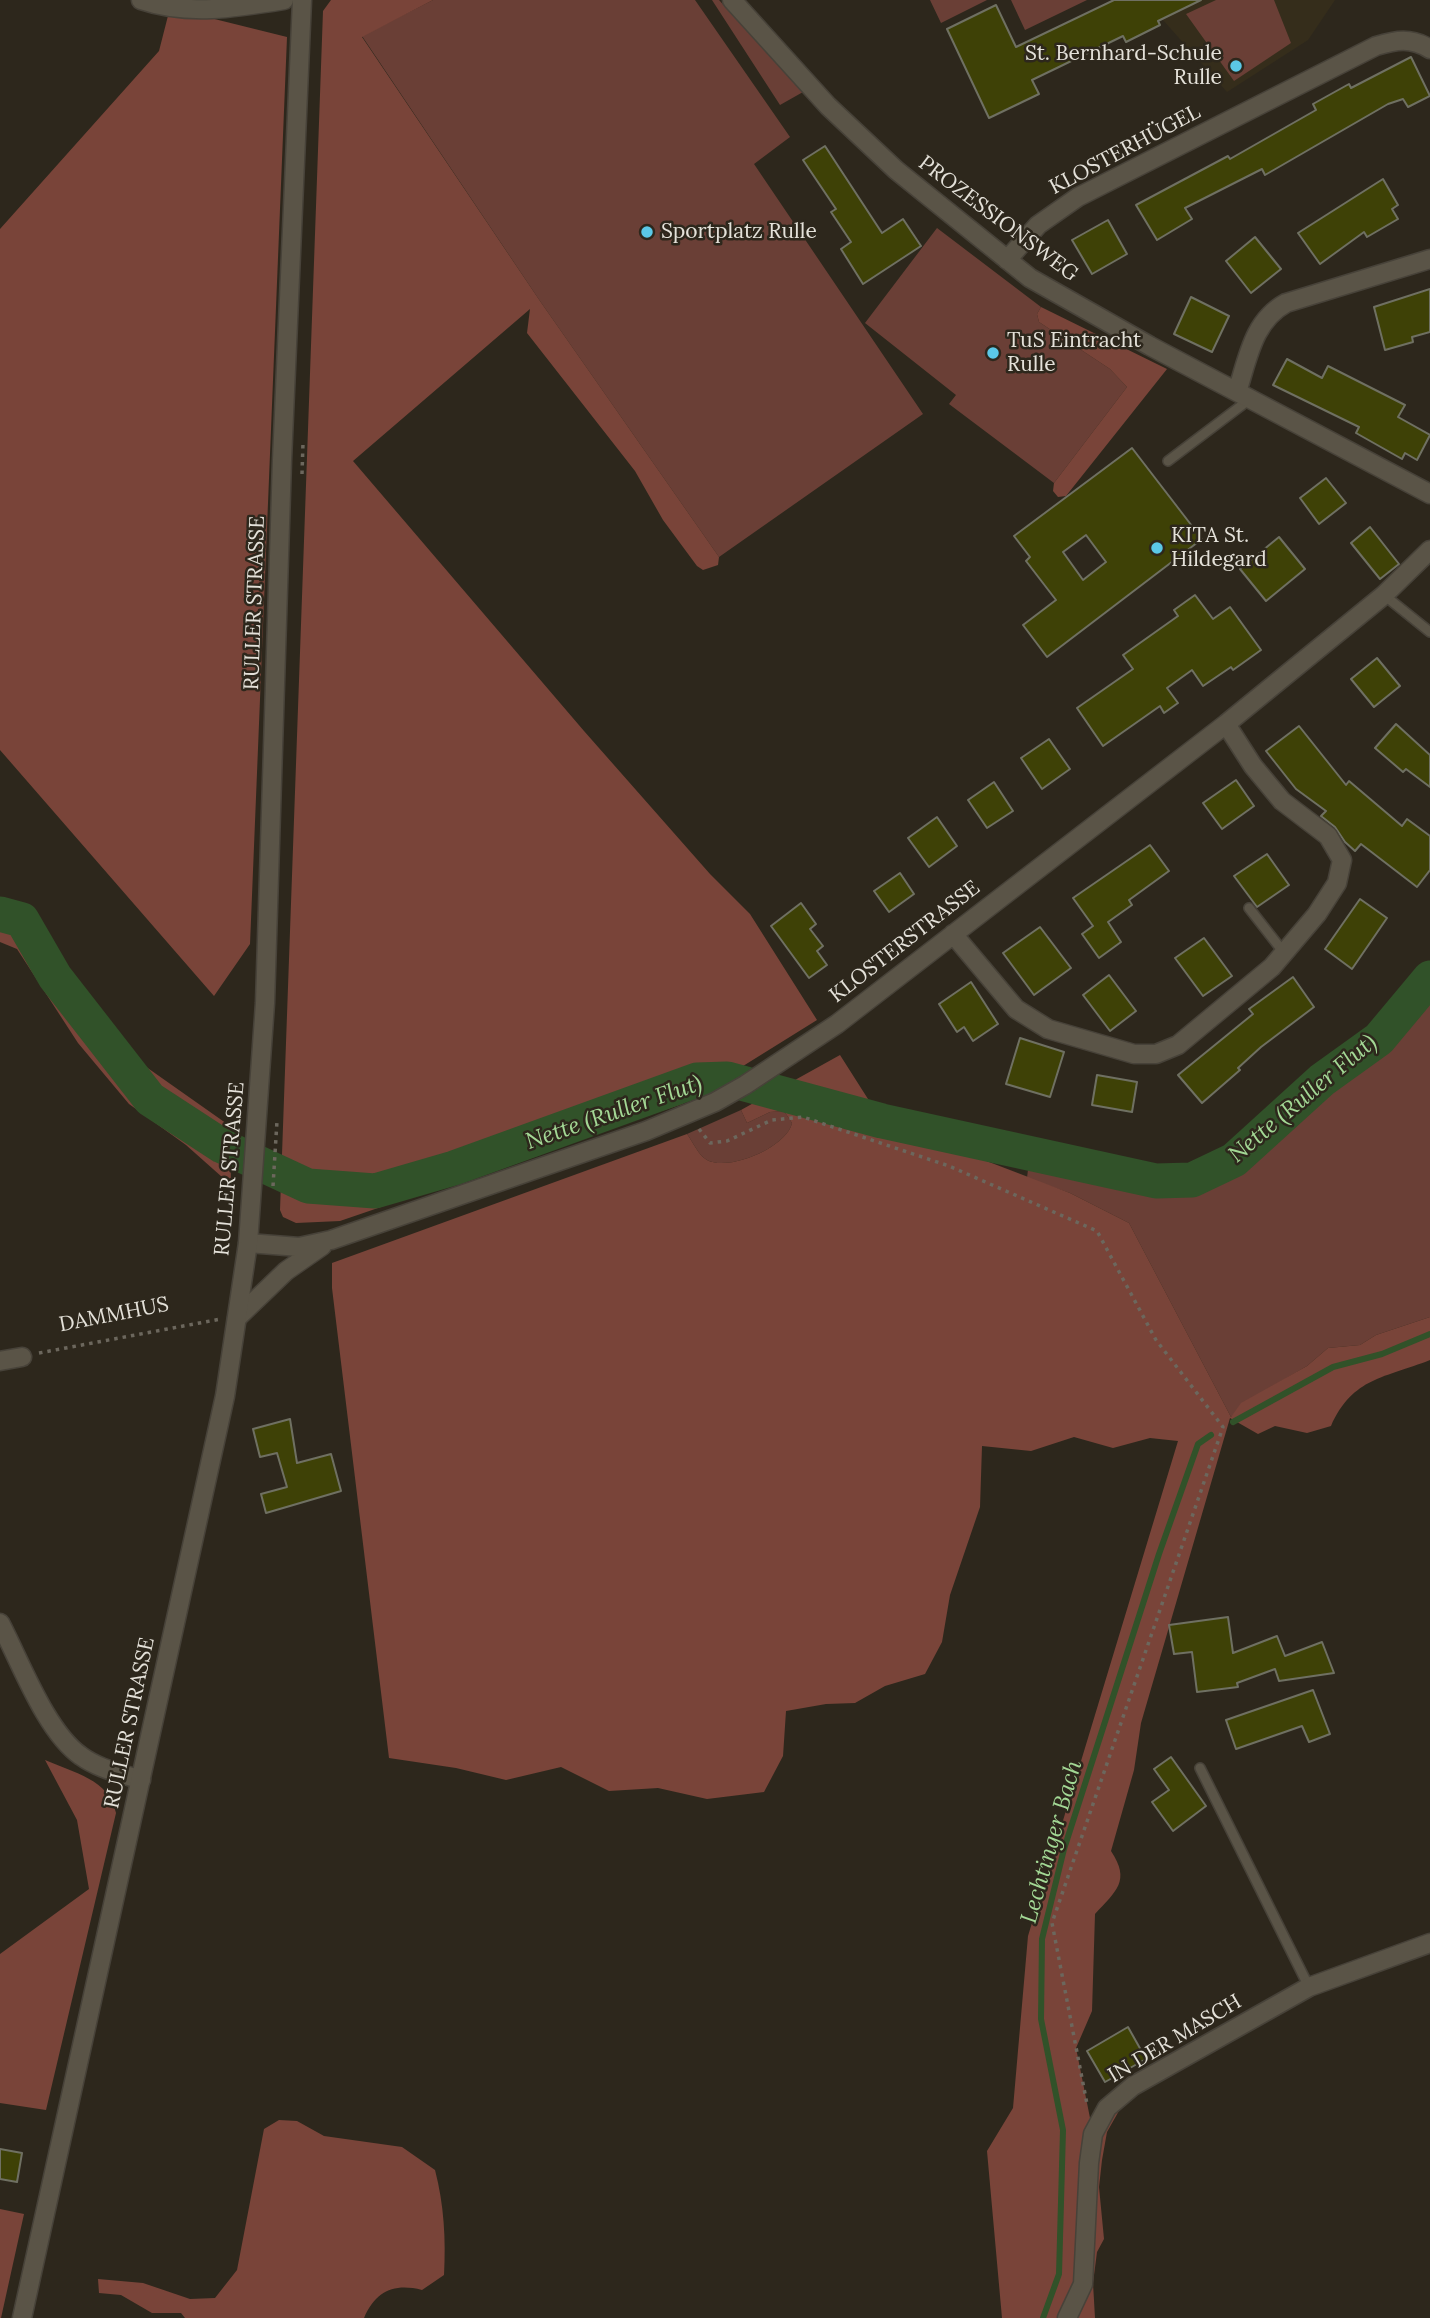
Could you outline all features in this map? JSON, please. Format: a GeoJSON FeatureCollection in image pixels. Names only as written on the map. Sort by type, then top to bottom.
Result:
{"type":"FeatureCollection","features":[{"type":"Feature","properties":{"kind":"street"},"geometry":{"type":"LineString","coordinates":[[141,0],[170,8],[208,10],[284,0]]}},
{"type":"Feature","properties":{"kind":"street","name":"RULLER STRASSE"},"geometry":{"type":"LineString","coordinates":[[22,2318],[225,1396],[248,1243],[255,1178],[265,1003],[282,460],[302,0]]}},
{"type":"Feature","properties":{"kind":"street","name":"PROZESSIONSWEG"},"geometry":{"type":"LineString","coordinates":[[732,0],[828,106],[896,170],[1007,260],[1069,302],[1430,494]]}},
{"type":"Feature","properties":{"kind":"street","name":"KLOSTERHÜGEL"},"geometry":{"type":"LineString","coordinates":[[1007,260],[1038,225],[1078,197],[1376,46],[1400,39],[1419,42],[1430,49]]}},
{"type":"Feature","properties":{"kind":"street"},"geometry":{"type":"LineString","coordinates":[[1244,395],[1260,325],[1270,312],[1286,303],[1430,259]]}},
{"type":"Feature","properties":{"kind":"street","name":"KLOSTERSTRASSE"},"geometry":{"type":"LineString","coordinates":[[248,1243],[299,1247],[331,1240],[692,1112],[715,1102],[773,1068],[953,934],[1226,724],[1384,595],[1430,550]]}},
{"type":"Feature","properties":{"kind":"street"},"geometry":{"type":"LineString","coordinates":[[953,934],[1016,1009],[1048,1029],[1134,1054],[1156,1054],[1178,1045],[1285,954],[1337,883],[1342,860],[1328,835],[1282,801],[1253,766],[1226,724]]}},
{"type":"Feature","properties":{"kind":"street","name":"KLOSTERSTRASSE"},"geometry":{"type":"LineString","coordinates":[[237,1318],[286,1271],[331,1240]]}},
{"type":"Feature","properties":{"kind":"street"},"geometry":{"type":"LineString","coordinates":[[0,1361],[22,1357]]}},
{"type":"Feature","properties":{"kind":"street"},"geometry":{"type":"LineString","coordinates":[[0,1623],[43,1707],[79,1755],[99,1767],[141,1780]]}},
{"type":"Feature","properties":{"kind":"street","name":"IN DER MASCH"},"geometry":{"type":"LineString","coordinates":[[1067,2318],[1083,2284],[1084,2223],[1093,2134],[1107,2108],[1133,2086],[1309,1987],[1430,1943]]}},
{"type":"Feature","properties":{"kind":"lane"},"geometry":{"type":"LineString","coordinates":[[1168,461],[1244,395]]}},
{"type":"Feature","properties":{"kind":"lane"},"geometry":{"type":"LineString","coordinates":[[1384,595],[1430,632]]}},
{"type":"Feature","properties":{"kind":"lane"},"geometry":{"type":"LineString","coordinates":[[1249,908],[1285,954]]}},
{"type":"Feature","properties":{"kind":"lane"},"geometry":{"type":"LineString","coordinates":[[1200,1768],[1309,1987]]}},
{"type":"Feature","properties":{"kind":"path"},"geometry":{"type":"LineString","coordinates":[[692,1112],[702,1136],[710,1143],[727,1141],[772,1120],[803,1117],[949,1166],[1097,1231],[1156,1340],[1223,1427],[1052,1923],[1093,2134]]}},
{"type":"Feature","properties":{"kind":"path"},"geometry":{"type":"LineString","coordinates":[[274,1186],[276,1139]]}},
{"type":"Feature","properties":{"kind":"path","name":"DAMMHUS"},"geometry":{"type":"LineString","coordinates":[[22,1357],[215,1319],[237,1318]]}},
{"type":"Feature","properties":{"kind":"shaded area"},"geometry":{"type":"Polygon","coordinates":[[[331,0],[433,0],[362,37],[540,301],[719,557],[718,565],[703,570],[697,566],[663,520],[635,471],[527,333],[530,309],[353,461],[584,731],[710,874],[750,914],[817,1020],[682,1104],[340,1221],[296,1223],[283,1217],[280,1210],[323,11],[331,0]]]}},
{"type":"Feature","properties":{"kind":"shaded area","name":"Sportplatz Rulle"},"geometry":{"type":"Polygon","coordinates":[[[433,0],[695,0],[790,137],[754,164],[923,414],[719,557],[540,301],[362,36],[433,0]]]}},
{"type":"Feature","properties":{"kind":"shaded area"},"geometry":{"type":"Polygon","coordinates":[[[712,0],[719,0],[803,92],[780,105],[712,0]]]}},
{"type":"Feature","properties":{"kind":"shaded area"},"geometry":{"type":"Polygon","coordinates":[[[930,0],[987,0],[941,23],[930,0]]]}},
{"type":"Feature","properties":{"kind":"shaded area"},"geometry":{"type":"Polygon","coordinates":[[[1011,0],[1087,0],[1025,30],[1011,0]]]}},
{"type":"Feature","properties":{"kind":"shaded area","name":"St. Bernhard-Schule Rulle"},"geometry":{"type":"Polygon","coordinates":[[[1153,0],[1335,0],[1308,40],[1227,92],[1163,20],[1153,0]]]}},
{"type":"Feature","properties":{"kind":"shaded area"},"geometry":{"type":"Polygon","coordinates":[[[1216,0],[1274,0],[1291,43],[1234,81],[1186,14],[1216,0]]]}},
{"type":"Feature","properties":{"kind":"shaded area"},"geometry":{"type":"Polygon","coordinates":[[[170,8],[287,37],[250,944],[214,996],[0,750],[0,229],[159,51],[170,8]]]}},
{"type":"Feature","properties":{"kind":"shaded area","name":"TuS Eintracht Rulle"},"geometry":{"type":"Polygon","coordinates":[[[937,228],[1041,307],[1037,314],[1039,322],[1110,369],[1127,387],[1054,483],[949,404],[956,395],[865,323],[937,228]]]}},
{"type":"Feature","properties":{"kind":"shaded area"},"geometry":{"type":"Polygon","coordinates":[[[1041,307],[1167,369],[1066,496],[1058,497],[1053,491],[1054,483],[1127,387],[1110,369],[1039,322],[1037,314],[1041,307]]]}},
{"type":"Feature","properties":{"kind":"shaded area"},"geometry":{"type":"Polygon","coordinates":[[[0,914],[22,920],[84,998],[115,1045],[230,1126],[231,1185],[186,1145],[129,1104],[78,1043],[17,949],[0,942],[0,914]]]}},
{"type":"Feature","properties":{"kind":"shaded area"},"geometry":{"type":"Polygon","coordinates":[[[1430,1001],[1430,1317],[1376,1335],[1360,1345],[1328,1348],[1307,1366],[1259,1394],[1231,1417],[1129,1223],[1070,1193],[1027,1178],[1030,1153],[1136,1178],[1189,1178],[1214,1171],[1247,1149],[1312,1087],[1397,1038],[1421,1015],[1430,1001]]]}},
{"type":"Feature","properties":{"kind":"shaded area"},"geometry":{"type":"Polygon","coordinates":[[[840,1055],[882,1121],[1070,1193],[1129,1223],[1231,1417],[1241,1403],[1307,1366],[1328,1348],[1360,1345],[1376,1335],[1430,1317],[1430,1360],[1360,1388],[1349,1398],[1331,1426],[1307,1433],[1275,1426],[1258,1434],[1230,1418],[1141,1723],[1134,1770],[1111,1851],[1120,1870],[1120,1878],[1115,1892],[1095,1914],[1092,2011],[1076,2048],[1093,2133],[1133,2086],[1107,2132],[1102,2160],[1099,2187],[1104,2239],[1097,2252],[1093,2283],[1095,2318],[1002,2318],[987,2151],[1013,2108],[1028,1936],[1178,1441],[1150,1438],[1113,1448],[1074,1437],[1031,1451],[982,1446],[980,1507],[950,1595],[942,1642],[925,1674],[885,1686],[855,1703],[826,1704],[786,1711],[783,1756],[764,1792],[707,1799],[658,1788],[609,1791],[561,1767],[506,1780],[456,1768],[389,1758],[332,1288],[332,1263],[687,1134],[707,1160],[729,1163],[756,1155],[780,1141],[792,1123],[784,1111],[770,1112],[747,1123],[741,1110],[840,1055]]]}},
{"type":"Feature","properties":{"kind":"shaded area"},"geometry":{"type":"Polygon","coordinates":[[[741,1110],[747,1123],[770,1112],[784,1111],[792,1123],[780,1141],[756,1155],[729,1163],[717,1163],[704,1158],[687,1134],[741,1110]]]}},
{"type":"Feature","properties":{"kind":"shaded area"},"geometry":{"type":"Polygon","coordinates":[[[45,1760],[98,1785],[112,1801],[116,1813],[46,2110],[0,2103],[0,1954],[89,1889],[77,1820],[45,1760]]]}},
{"type":"Feature","properties":{"kind":"shaded area"},"geometry":{"type":"Polygon","coordinates":[[[279,2120],[297,2121],[324,2136],[402,2147],[435,2170],[444,2222],[444,2275],[422,2290],[403,2288],[387,2291],[374,2301],[364,2318],[185,2318],[181,2313],[152,2313],[121,2295],[99,2293],[98,2279],[143,2283],[190,2299],[215,2298],[237,2270],[264,2129],[279,2120]]]}},
{"type":"Feature","properties":{"kind":"shaded area"},"geometry":{"type":"Polygon","coordinates":[[[0,2209],[24,2214],[1,2318],[0,2318],[0,2209]]]}},
{"type":"Feature","properties":{"kind":"building"},"geometry":{"type":"Polygon","coordinates":[[[1114,0],[1201,0],[1158,21],[1160,25],[1126,42],[1123,36],[1032,80],[1039,94],[989,118],[947,29],[996,5],[1016,47],[1114,0]]]}},
{"type":"Feature","properties":{"kind":"building"},"geometry":{"type":"Polygon","coordinates":[[[1411,57],[1430,96],[1408,107],[1403,99],[1388,104],[1265,175],[1262,169],[1185,208],[1192,219],[1157,240],[1136,205],[1228,156],[1230,159],[1316,110],[1313,104],[1349,84],[1351,88],[1411,57]]]}},
{"type":"Feature","properties":{"kind":"building"},"geometry":{"type":"Polygon","coordinates":[[[825,146],[882,233],[903,219],[921,246],[863,284],[841,249],[851,242],[831,212],[836,209],[803,160],[825,146]]]}},
{"type":"Feature","properties":{"kind":"building"},"geometry":{"type":"Polygon","coordinates":[[[1383,179],[1398,205],[1392,209],[1398,219],[1367,237],[1364,232],[1320,264],[1298,233],[1383,179]]]}},
{"type":"Feature","properties":{"kind":"building"},"geometry":{"type":"Polygon","coordinates":[[[1108,220],[1127,254],[1092,274],[1072,240],[1108,220]]]}},
{"type":"Feature","properties":{"kind":"building"},"geometry":{"type":"Polygon","coordinates":[[[1255,237],[1281,269],[1251,293],[1226,261],[1255,237]]]}},
{"type":"Feature","properties":{"kind":"building"},"geometry":{"type":"Polygon","coordinates":[[[1430,289],[1430,332],[1412,337],[1413,342],[1385,350],[1374,307],[1430,289]]]}},
{"type":"Feature","properties":{"kind":"building"},"geometry":{"type":"Polygon","coordinates":[[[1191,297],[1229,316],[1212,352],[1174,334],[1191,297]]]}},
{"type":"Feature","properties":{"kind":"building"},"geometry":{"type":"Polygon","coordinates":[[[1287,359],[1322,378],[1328,366],[1405,405],[1398,417],[1430,435],[1417,460],[1405,453],[1402,459],[1356,433],[1359,427],[1273,385],[1287,359]]]}},
{"type":"Feature","properties":{"kind":"building","name":"KITA St. Hildegard"},"geometry":{"type":"Polygon","coordinates":[[[1132,448],[1202,539],[1047,657],[1023,625],[1056,600],[1026,561],[1030,557],[1014,536],[1132,448]],[[1086,535],[1063,552],[1083,580],[1106,562],[1086,535]]]}},
{"type":"Feature","properties":{"kind":"building"},"geometry":{"type":"Polygon","coordinates":[[[1326,478],[1346,503],[1319,524],[1300,498],[1326,478]]]}},
{"type":"Feature","properties":{"kind":"building"},"geometry":{"type":"Polygon","coordinates":[[[1370,527],[1399,564],[1380,579],[1351,543],[1370,527]]]}},
{"type":"Feature","properties":{"kind":"building"},"geometry":{"type":"Polygon","coordinates":[[[1279,537],[1305,569],[1266,601],[1240,569],[1279,537]]]}},
{"type":"Feature","properties":{"kind":"building"},"geometry":{"type":"Polygon","coordinates":[[[1195,595],[1213,619],[1230,607],[1261,650],[1233,670],[1231,667],[1203,686],[1192,670],[1167,688],[1178,703],[1164,713],[1160,706],[1103,746],[1077,708],[1133,669],[1123,655],[1178,616],[1174,610],[1195,595]]]}},
{"type":"Feature","properties":{"kind":"building"},"geometry":{"type":"Polygon","coordinates":[[[1377,658],[1400,686],[1374,707],[1351,679],[1377,658]]]}},
{"type":"Feature","properties":{"kind":"building"},"geometry":{"type":"Polygon","coordinates":[[[1396,724],[1430,755],[1430,787],[1406,769],[1403,772],[1375,748],[1396,724]]]}},
{"type":"Feature","properties":{"kind":"building"},"geometry":{"type":"Polygon","coordinates":[[[1299,726],[1346,785],[1349,781],[1402,826],[1407,819],[1430,836],[1430,870],[1417,887],[1361,844],[1355,851],[1345,842],[1335,827],[1321,816],[1326,811],[1296,789],[1266,751],[1299,726]]]}},
{"type":"Feature","properties":{"kind":"building"},"geometry":{"type":"Polygon","coordinates":[[[1049,739],[1070,769],[1042,789],[1021,758],[1049,739]]]}},
{"type":"Feature","properties":{"kind":"building"},"geometry":{"type":"Polygon","coordinates":[[[1236,780],[1254,806],[1222,829],[1203,803],[1236,780]]]}},
{"type":"Feature","properties":{"kind":"building"},"geometry":{"type":"Polygon","coordinates":[[[994,782],[1013,811],[987,828],[968,800],[994,782]]]}},
{"type":"Feature","properties":{"kind":"building"},"geometry":{"type":"Polygon","coordinates":[[[937,817],[957,846],[929,867],[908,838],[937,817]]]}},
{"type":"Feature","properties":{"kind":"building"},"geometry":{"type":"Polygon","coordinates":[[[1150,845],[1169,871],[1129,900],[1132,905],[1108,922],[1121,942],[1099,958],[1082,934],[1093,926],[1073,898],[1150,845]]]}},
{"type":"Feature","properties":{"kind":"building"},"geometry":{"type":"Polygon","coordinates":[[[1267,854],[1289,885],[1257,907],[1234,876],[1267,854]]]}},
{"type":"Feature","properties":{"kind":"building"},"geometry":{"type":"Polygon","coordinates":[[[900,873],[914,894],[889,912],[874,891],[900,873]]]}},
{"type":"Feature","properties":{"kind":"building"},"geometry":{"type":"Polygon","coordinates":[[[1360,899],[1387,918],[1352,969],[1325,949],[1360,899]]]}},
{"type":"Feature","properties":{"kind":"building"},"geometry":{"type":"Polygon","coordinates":[[[801,903],[816,924],[810,929],[823,946],[817,951],[827,965],[809,978],[771,926],[801,903]]]}},
{"type":"Feature","properties":{"kind":"building"},"geometry":{"type":"Polygon","coordinates":[[[1040,927],[1071,968],[1034,995],[1003,953],[1040,927]]]}},
{"type":"Feature","properties":{"kind":"building"},"geometry":{"type":"Polygon","coordinates":[[[1204,938],[1232,976],[1203,996],[1175,958],[1204,938]]]}},
{"type":"Feature","properties":{"kind":"building"},"geometry":{"type":"Polygon","coordinates":[[[1109,975],[1136,1011],[1110,1031],[1083,995],[1109,975]]]}},
{"type":"Feature","properties":{"kind":"building"},"geometry":{"type":"Polygon","coordinates":[[[1293,977],[1314,1007],[1261,1047],[1238,1068],[1240,1070],[1202,1103],[1178,1075],[1253,1014],[1249,1009],[1293,977]]]}},
{"type":"Feature","properties":{"kind":"building"},"geometry":{"type":"Polygon","coordinates":[[[971,982],[998,1024],[973,1041],[964,1027],[957,1032],[939,1004],[971,982]]]}},
{"type":"Feature","properties":{"kind":"building"},"geometry":{"type":"Polygon","coordinates":[[[1020,1038],[1064,1052],[1050,1097],[1006,1084],[1020,1038]]]}},
{"type":"Feature","properties":{"kind":"building"},"geometry":{"type":"Polygon","coordinates":[[[1097,1075],[1137,1082],[1132,1112],[1092,1105],[1097,1075]]]}},
{"type":"Feature","properties":{"kind":"building"},"geometry":{"type":"Polygon","coordinates":[[[290,1419],[297,1463],[331,1454],[341,1491],[266,1513],[261,1494],[287,1487],[277,1453],[260,1457],[253,1429],[290,1419]]]}},
{"type":"Feature","properties":{"kind":"building"},"geometry":{"type":"Polygon","coordinates":[[[1228,1617],[1233,1653],[1277,1636],[1285,1656],[1322,1642],[1334,1673],[1279,1681],[1275,1669],[1237,1683],[1238,1687],[1197,1692],[1192,1652],[1174,1654],[1169,1625],[1228,1617]]]}},
{"type":"Feature","properties":{"kind":"building"},"geometry":{"type":"Polygon","coordinates":[[[1313,1690],[1330,1734],[1309,1742],[1302,1726],[1236,1749],[1226,1720],[1313,1690]]]}},
{"type":"Feature","properties":{"kind":"building"},"geometry":{"type":"Polygon","coordinates":[[[1171,1757],[1206,1806],[1173,1831],[1152,1802],[1169,1790],[1154,1769],[1171,1757]]]}},
{"type":"Feature","properties":{"kind":"building"},"geometry":{"type":"Polygon","coordinates":[[[1128,2027],[1146,2059],[1105,2082],[1087,2051],[1128,2027]]]}},
{"type":"Feature","properties":{"kind":"building"},"geometry":{"type":"Polygon","coordinates":[[[0,2149],[22,2153],[17,2182],[0,2179],[0,2149]]]}},
{"type":"Feature","properties":{"kind":"waterway","name":"Nette (Ruller Flut)"},"geometry":{"type":"LineString","coordinates":[[0,914],[22,920],[55,977],[150,1099],[222,1146],[308,1186],[375,1191],[454,1168],[697,1080],[727,1079],[882,1121],[1156,1181],[1192,1180],[1234,1160],[1322,1080],[1379,1039],[1430,978]]}},
{"type":"Feature","properties":{"kind":"waterway","name":"Lechtinger Bach"},"geometry":{"type":"LineString","coordinates":[[1233,1422],[1333,1367],[1382,1354],[1430,1334]]}},
{"type":"Feature","properties":{"kind":"waterway","name":"Lechtinger Bach"},"geometry":{"type":"LineString","coordinates":[[1043,2318],[1059,2274],[1063,2130],[1041,2019],[1042,1939],[1064,1849],[1159,1554],[1198,1444],[1211,1435]]}},
{"type":"Feature","properties":{"kind":"place","name":"St. Bernhard-Schule Rulle"},"geometry":{"type":"Point","coordinates":[1236,66]}},
{"type":"Feature","properties":{"kind":"place","name":"Sportplatz Rulle"},"geometry":{"type":"Point","coordinates":[647,232]}},
{"type":"Feature","properties":{"kind":"place","name":"TuS Eintracht Rulle"},"geometry":{"type":"Point","coordinates":[993,353]}},
{"type":"Feature","properties":{"kind":"place","name":"KITA St. Hildegard"},"geometry":{"type":"Point","coordinates":[1157,548]}}]}
